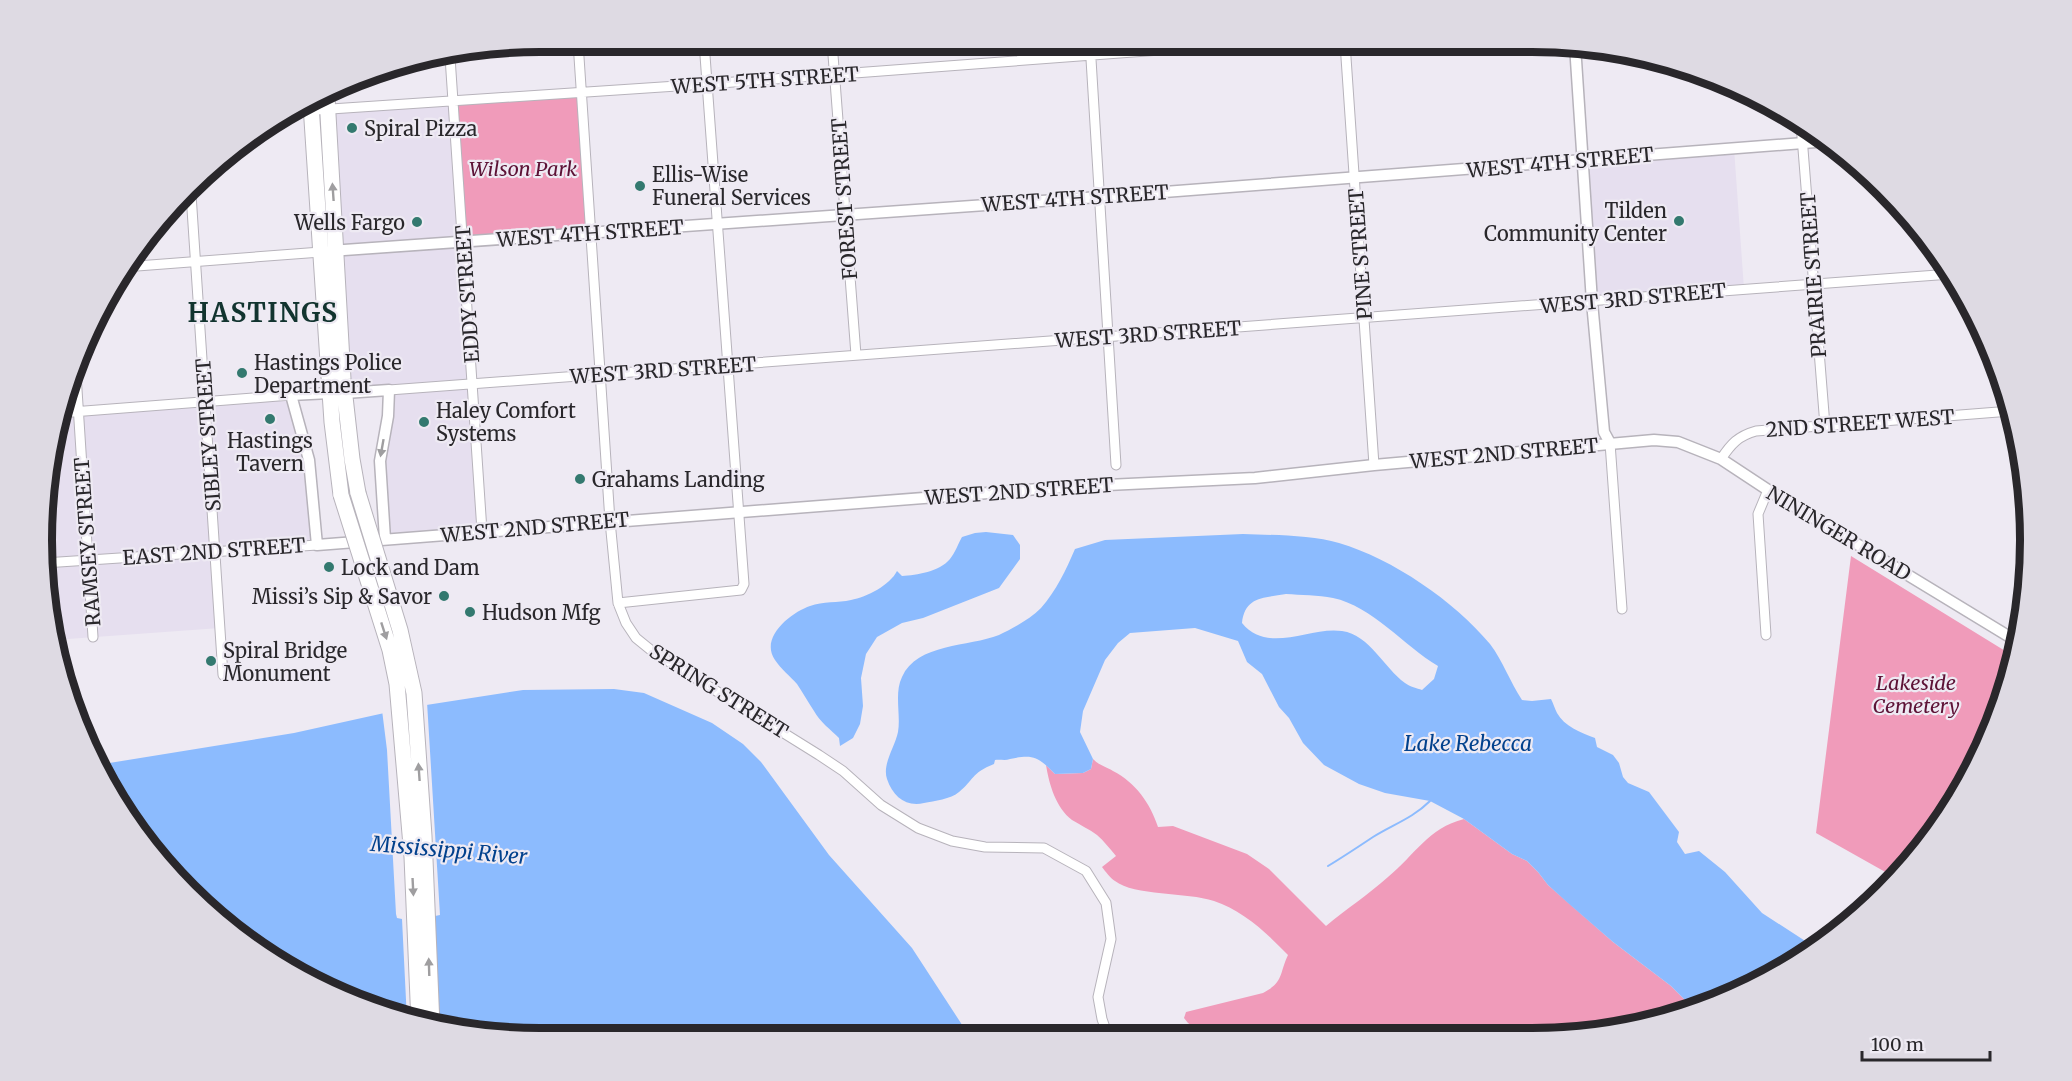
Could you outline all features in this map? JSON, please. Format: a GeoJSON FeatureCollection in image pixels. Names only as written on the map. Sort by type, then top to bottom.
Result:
{"type":"FeatureCollection","features":[{"type":"Feature","properties":{"kind":"highway"},"geometry":{"type":"LineString","coordinates":[[327,103],[337,250],[336,464],[341,495],[390,650],[397,684],[412,857],[419,1013]]}},
{"type":"Feature","properties":{"kind":"highway"},"geometry":{"type":"LineString","coordinates":[[308,112],[321,252],[338,393],[358,494],[400,630],[414,693],[424,836],[432,1016]]}},
{"type":"Feature","properties":{"kind":"street","name":"SPRING STREET"},"geometry":{"type":"LineString","coordinates":[[579,52],[610,521],[618,603],[626,623],[636,638],[652,651],[819,755],[843,771],[881,805],[918,828],[952,841],[985,847],[1044,848],[1086,871],[1106,903],[1111,939],[1098,997],[1105,1028]]}},
{"type":"Feature","properties":{"kind":"street"},"geometry":{"type":"LineString","coordinates":[[618,603],[741,590],[744,584],[705,52]]}},
{"type":"Feature","properties":{"kind":"street","name":"FOREST STREET"},"geometry":{"type":"LineString","coordinates":[[833,52],[856,355]]}},
{"type":"Feature","properties":{"kind":"street","name":"WEST 5TH STREET"},"geometry":{"type":"LineString","coordinates":[[327,103],[454,101],[581,93],[1131,52]]}},
{"type":"Feature","properties":{"kind":"street","name":"PINE STREET"},"geometry":{"type":"LineString","coordinates":[[1347,52],[1374,465]]}},
{"type":"Feature","properties":{"kind":"street"},"geometry":{"type":"LineString","coordinates":[[1090,55],[1116,465]]}},
{"type":"Feature","properties":{"kind":"street"},"geometry":{"type":"LineString","coordinates":[[1576,55],[1592,302],[1604,432],[1610,444],[1622,609]]}},
{"type":"Feature","properties":{"kind":"street","name":"EDDY STREET"},"geometry":{"type":"LineString","coordinates":[[450,61],[482,531]]}},
{"type":"Feature","properties":{"kind":"street","name":"PRAIRIE STREET"},"geometry":{"type":"LineString","coordinates":[[1803,135],[1825,426]]}},
{"type":"Feature","properties":{"kind":"street","name":"WEST 4TH STREET"},"geometry":{"type":"LineString","coordinates":[[321,252],[1099,197],[1813,142]]}},
{"type":"Feature","properties":{"kind":"street","name":"SIBLEY STREET"},"geometry":{"type":"LineString","coordinates":[[191,199],[223,675]]}},
{"type":"Feature","properties":{"kind":"street"},"geometry":{"type":"LineString","coordinates":[[137,266],[321,252]]}},
{"type":"Feature","properties":{"kind":"street","name":"WEST 3RD STREET"},"geometry":{"type":"LineString","coordinates":[[291,395],[728,366],[1940,275]]}},
{"type":"Feature","properties":{"kind":"street","name":"RAMSEY STREET"},"geometry":{"type":"LineString","coordinates":[[77,388],[93,637]]}},
{"type":"Feature","properties":{"kind":"street"},"geometry":{"type":"LineString","coordinates":[[385,539],[380,461],[388,416],[389,390]]}},
{"type":"Feature","properties":{"kind":"street"},"geometry":{"type":"LineString","coordinates":[[69,412],[291,395],[309,460],[317,544]]}},
{"type":"Feature","properties":{"kind":"street","name":"2ND STREET WEST"},"geometry":{"type":"LineString","coordinates":[[1721,459],[1732,442],[1744,434],[1756,431],[2002,412]]}},
{"type":"Feature","properties":{"kind":"street","name":"WEST 2ND STREET"},"geometry":{"type":"LineString","coordinates":[[385,539],[1053,488],[1255,478],[1654,440]]}},
{"type":"Feature","properties":{"kind":"street","name":"NININGER ROAD"},"geometry":{"type":"LineString","coordinates":[[1654,440],[1678,442],[1721,459],[1767,490],[2010,636]]}},
{"type":"Feature","properties":{"kind":"street"},"geometry":{"type":"LineString","coordinates":[[1766,636],[1758,513],[1767,490]]}},
{"type":"Feature","properties":{"kind":"street","name":"EAST 2ND STREET"},"geometry":{"type":"LineString","coordinates":[[53,562],[385,539]]}},
{"type":"Feature","properties":{"kind":"shaded area"},"geometry":{"type":"Polygon","coordinates":[[[454,101],[482,531],[385,539],[383,509],[389,391],[355,389],[351,386],[328,109],[454,101]]]}},
{"type":"Feature","properties":{"kind":"shaded area"},"geometry":{"type":"Polygon","coordinates":[[[1734,148],[1744,289],[1592,302],[1583,160],[1734,148]]]}},
{"type":"Feature","properties":{"kind":"shaded area"},"geometry":{"type":"Polygon","coordinates":[[[291,395],[309,461],[317,545],[216,551],[220,628],[63,639],[57,604],[52,540],[57,477],[70,412],[291,395]]]}},
{"type":"Feature","properties":{"kind":"green space","name":"Wilson Park"},"geometry":{"type":"Polygon","coordinates":[[[581,93],[591,232],[464,243],[454,101],[581,93]]]}},
{"type":"Feature","properties":{"kind":"green space","name":"Lakeside Cemetery"},"geometry":{"type":"Polygon","coordinates":[[[1851,556],[2006,652],[1994,697],[1969,756],[1937,812],[1919,838],[1888,873],[1816,833],[1851,556]]]}},
{"type":"Feature","properties":{"kind":"green space"},"geometry":{"type":"Polygon","coordinates":[[[1093,759],[1129,781],[1141,794],[1158,827],[1173,826],[1247,854],[1269,869],[1326,926],[1398,869],[1431,836],[1452,823],[1464,819],[1512,854],[1527,861],[1548,885],[1613,942],[1671,986],[1688,1003],[1627,1019],[1563,1027],[1195,1028],[1184,1018],[1186,1012],[1263,993],[1278,981],[1288,955],[1254,923],[1224,905],[1203,898],[1135,889],[1124,886],[1110,877],[1102,867],[1116,856],[1097,835],[1066,815],[1051,788],[1046,765],[1055,774],[1083,773],[1091,769],[1093,759]]]}},
{"type":"Feature","properties":{"kind":"water"},"geometry":{"type":"Polygon","coordinates":[[[986,532],[1013,535],[1020,545],[1020,559],[999,588],[923,618],[902,623],[877,637],[866,654],[861,678],[863,706],[860,724],[853,738],[840,746],[839,738],[819,719],[797,684],[775,660],[771,651],[774,634],[787,620],[810,606],[864,596],[884,586],[897,571],[902,576],[908,576],[940,567],[952,557],[962,537],[986,532]]]}},
{"type":"Feature","properties":{"kind":"water","name":"Lake Rebecca"},"geometry":{"type":"Polygon","coordinates":[[[1243,534],[1279,535],[1328,540],[1380,559],[1421,583],[1459,612],[1490,644],[1522,700],[1551,699],[1564,722],[1595,738],[1597,747],[1613,755],[1628,783],[1649,792],[1679,832],[1677,842],[1685,854],[1699,851],[1725,872],[1762,913],[1808,943],[1747,978],[1688,1003],[1671,986],[1613,942],[1568,903],[1527,861],[1512,854],[1464,819],[1430,801],[1385,793],[1359,784],[1324,765],[1303,743],[1289,718],[1279,707],[1262,674],[1247,662],[1238,641],[1195,628],[1130,633],[1118,643],[1105,660],[1083,711],[1080,732],[1093,759],[1091,769],[1083,773],[1055,774],[1035,758],[995,760],[994,764],[977,774],[964,788],[952,796],[917,804],[901,799],[893,791],[887,779],[886,767],[898,732],[900,683],[909,666],[931,652],[999,635],[1037,612],[1060,580],[1075,549],[1105,540],[1243,534]],[[1286,594],[1257,600],[1247,608],[1242,623],[1252,632],[1264,637],[1290,637],[1317,632],[1342,631],[1352,634],[1369,645],[1397,677],[1407,684],[1422,690],[1434,679],[1438,666],[1374,618],[1347,602],[1286,594]]]}},
{"type":"Feature","properties":{"kind":"water","name":"Mississippi River"},"geometry":{"type":"Polygon","coordinates":[[[614,689],[644,693],[712,723],[743,744],[761,762],[829,855],[912,948],[964,1028],[509,1027],[445,1019],[384,1003],[296,963],[243,928],[195,886],[153,838],[107,763],[294,733],[407,708],[523,690],[614,689]]]}},
{"type":"Feature","properties":{"kind":"pier"},"geometry":{"type":"Polygon","coordinates":[[[427,702],[440,915],[435,916],[439,1018],[406,1010],[402,919],[397,918],[396,914],[387,750],[382,710],[427,702]]]}},
{"type":"Feature","properties":{"kind":"waterway"},"geometry":{"type":"LineString","coordinates":[[1328,866],[1373,837],[1410,817],[1430,801]]}},
{"type":"Feature","properties":{"kind":"place","name":"Spiral Pizza"},"geometry":{"type":"Point","coordinates":[352,128]}},
{"type":"Feature","properties":{"kind":"place","name":"Ellis-Wise Funeral Services"},"geometry":{"type":"Point","coordinates":[640,186]}},
{"type":"Feature","properties":{"kind":"place","name":"Tilden Community Center"},"geometry":{"type":"Point","coordinates":[1679,221]}},
{"type":"Feature","properties":{"kind":"place","name":"Wells Fargo"},"geometry":{"type":"Point","coordinates":[417,222]}},
{"type":"Feature","properties":{"kind":"place","name":"Hastings Police Department"},"geometry":{"type":"Point","coordinates":[242,373]}},
{"type":"Feature","properties":{"kind":"place","name":"Hastings Tavern"},"geometry":{"type":"Point","coordinates":[270,419]}},
{"type":"Feature","properties":{"kind":"place","name":"Haley Comfort Systems"},"geometry":{"type":"Point","coordinates":[424,422]}},
{"type":"Feature","properties":{"kind":"place","name":"Grahams Landing"},"geometry":{"type":"Point","coordinates":[580,479]}},
{"type":"Feature","properties":{"kind":"place","name":"Lock and Dam"},"geometry":{"type":"Point","coordinates":[329,567]}},
{"type":"Feature","properties":{"kind":"place","name":"Missi’s Sip & Savor"},"geometry":{"type":"Point","coordinates":[444,596]}},
{"type":"Feature","properties":{"kind":"place","name":"Hudson Mfg"},"geometry":{"type":"Point","coordinates":[470,612]}},
{"type":"Feature","properties":{"kind":"place","name":"Spiral Bridge Monument"},"geometry":{"type":"Point","coordinates":[211,661]}},
{"type":"Feature","properties":{"kind":"district","name":"HASTINGS"},"geometry":{"type":"Point","coordinates":[263,312]}}]}
